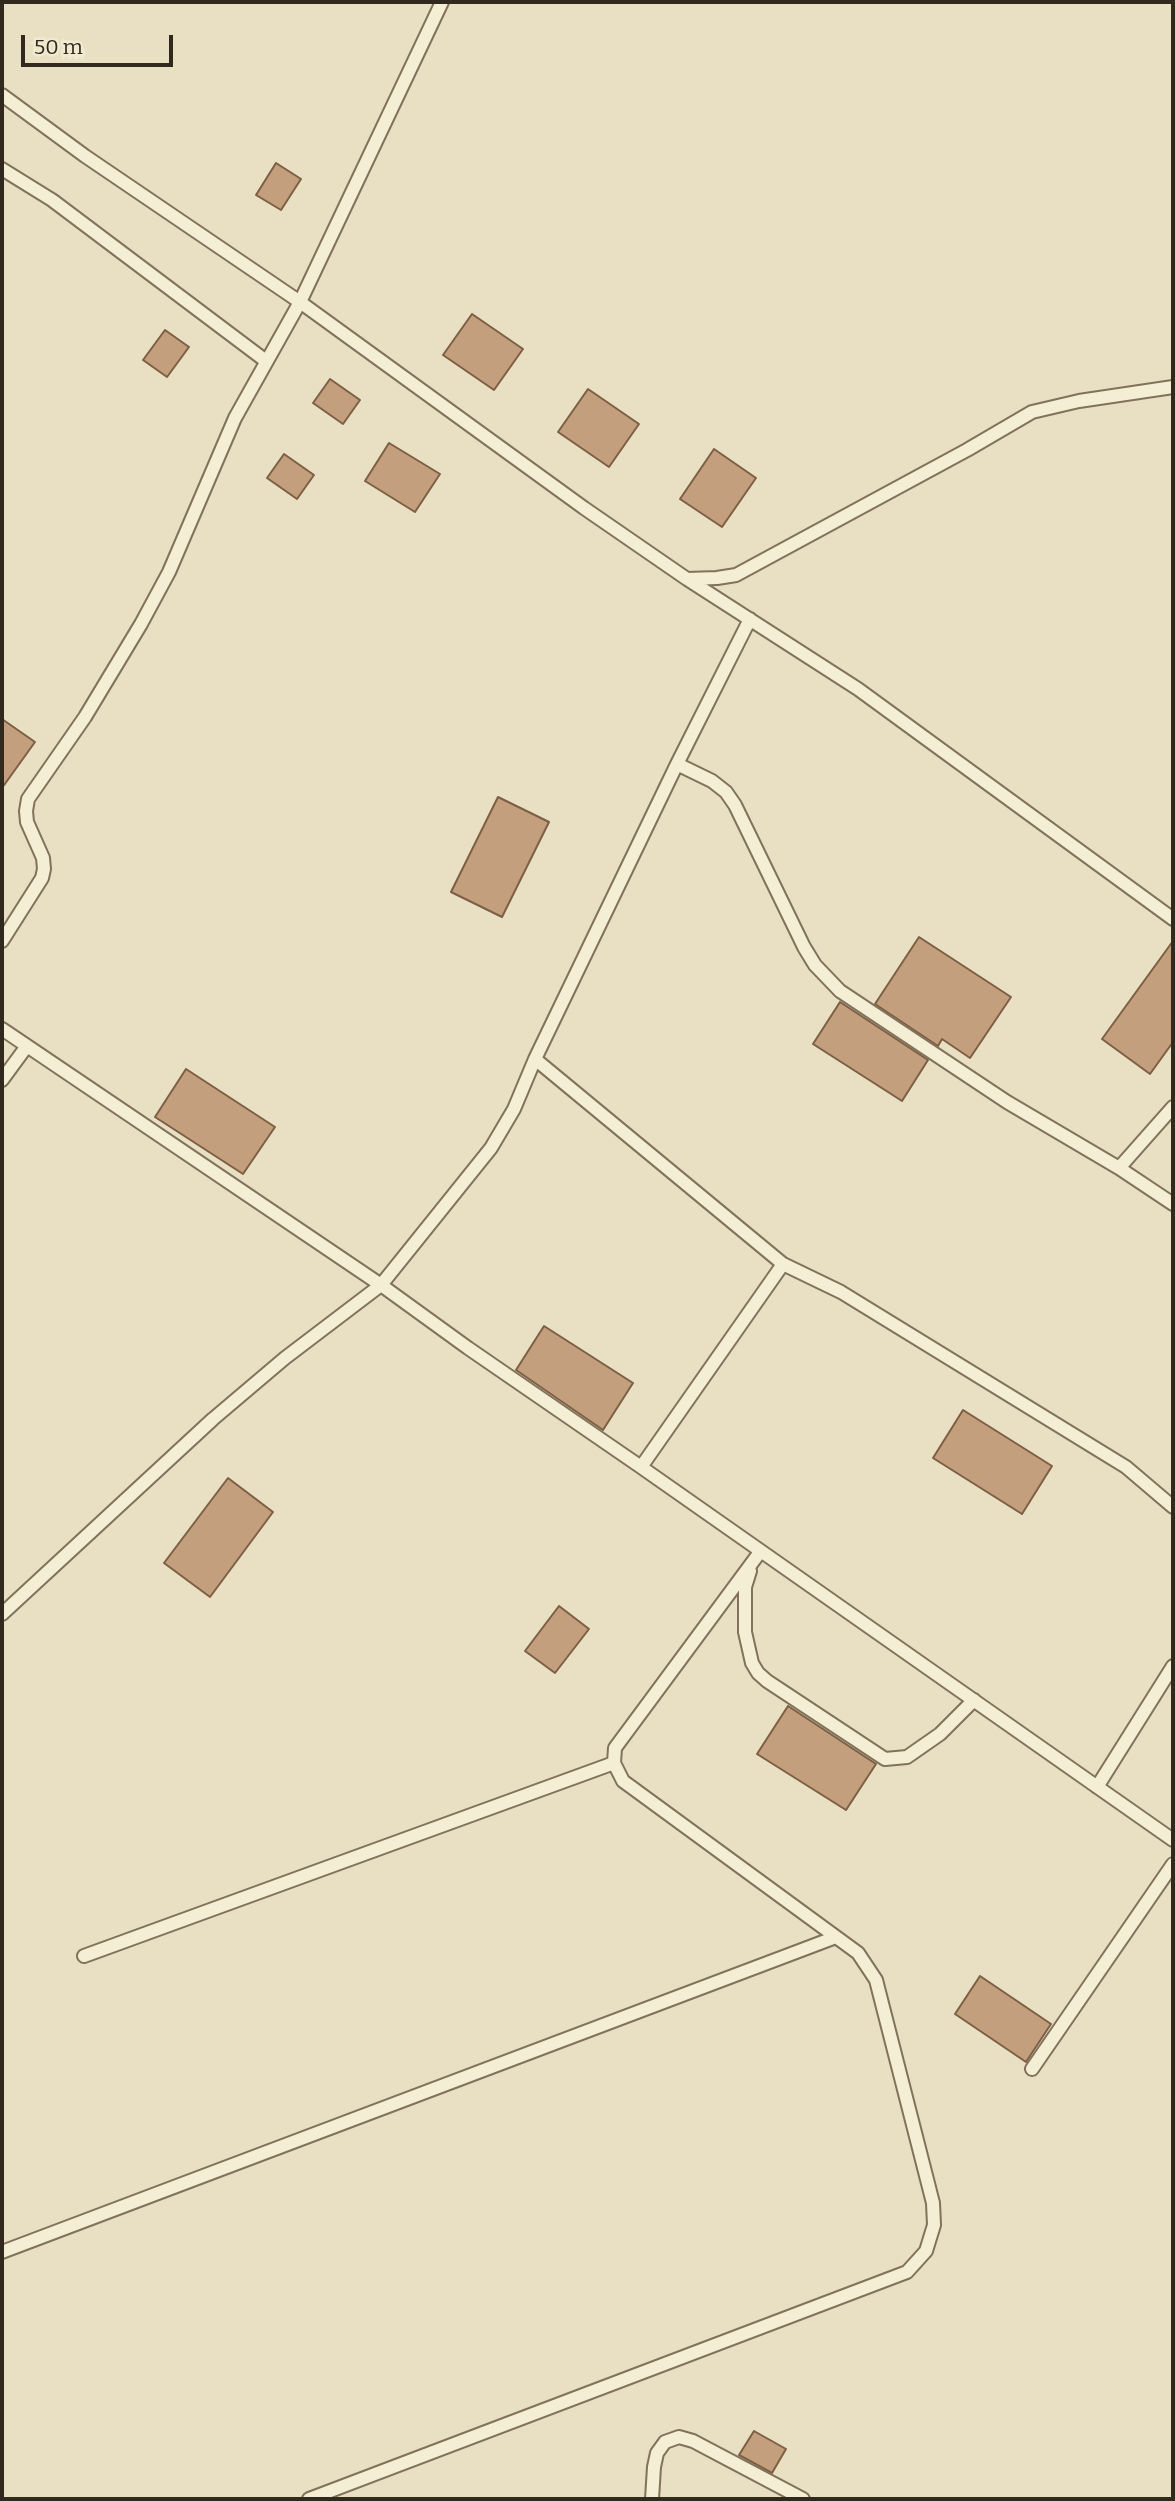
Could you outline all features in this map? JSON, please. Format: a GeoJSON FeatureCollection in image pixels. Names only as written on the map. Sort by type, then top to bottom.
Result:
{"type":"FeatureCollection","features":[{"type":"Feature","properties":{"kind":"lane"},"geometry":{"type":"LineString","coordinates":[[2,942],[42,878],[44,869],[43,858],[27,822],[28,799],[85,717],[141,625],[189,529],[235,418],[300,302],[442,2]]}},
{"type":"Feature","properties":{"kind":"lane"},"geometry":{"type":"LineString","coordinates":[[2,95],[85,156],[300,302],[573,500],[687,579],[858,689],[1173,919]]}},
{"type":"Feature","properties":{"kind":"lane"},"geometry":{"type":"LineString","coordinates":[[2,169],[52,200],[266,361]]}},
{"type":"Feature","properties":{"kind":"lane"},"geometry":{"type":"LineString","coordinates":[[687,579],[736,575],[1032,412],[1079,401],[1173,387]]}},
{"type":"Feature","properties":{"kind":"lane"},"geometry":{"type":"LineString","coordinates":[[2,1614],[213,1419],[285,1358],[381,1285],[491,1148],[514,1109],[535,1059],[677,764],[750,619]]}},
{"type":"Feature","properties":{"kind":"lane"},"geometry":{"type":"LineString","coordinates":[[677,764],[712,781],[726,792],[735,805],[804,947],[815,965],[840,991],[1007,1102],[1119,1168],[1173,1204]]}},
{"type":"Feature","properties":{"kind":"lane"},"geometry":{"type":"LineString","coordinates":[[2,1028],[381,1285],[467,1348],[1173,1840]]}},
{"type":"Feature","properties":{"kind":"lane"},"geometry":{"type":"LineString","coordinates":[[2,1080],[27,1046]]}},
{"type":"Feature","properties":{"kind":"lane"},"geometry":{"type":"LineString","coordinates":[[535,1059],[783,1264],[841,1293],[1126,1467],[1173,1507]]}},
{"type":"Feature","properties":{"kind":"lane"},"geometry":{"type":"LineString","coordinates":[[1119,1168],[1173,1107]]}},
{"type":"Feature","properties":{"kind":"lane"},"geometry":{"type":"LineString","coordinates":[[641,1467],[783,1264]]}},
{"type":"Feature","properties":{"kind":"lane"},"geometry":{"type":"LineString","coordinates":[[760,1552],[750,1570],[745,1587],[745,1632],[752,1663],[767,1681],[889,1760],[907,1757],[930,1741],[974,1700]]}},
{"type":"Feature","properties":{"kind":"lane"},"geometry":{"type":"LineString","coordinates":[[309,2499],[907,2272],[926,2251],[934,2225],[933,2203],[876,1980],[858,1953],[623,1781],[614,1763],[615,1748],[760,1552]]}},
{"type":"Feature","properties":{"kind":"lane"},"geometry":{"type":"LineString","coordinates":[[1097,1787],[1173,1666]]}},
{"type":"Feature","properties":{"kind":"lane"},"geometry":{"type":"LineString","coordinates":[[84,1956],[614,1763]]}},
{"type":"Feature","properties":{"kind":"lane"},"geometry":{"type":"LineString","coordinates":[[1032,2069],[1173,1864]]}},
{"type":"Feature","properties":{"kind":"lane"},"geometry":{"type":"LineString","coordinates":[[2,2252],[836,1937]]}},
{"type":"Feature","properties":{"kind":"lane"},"geometry":{"type":"LineString","coordinates":[[652,2499],[653,2467],[657,2453],[665,2442],[679,2437],[693,2441],[803,2499]]}},
{"type":"Feature","properties":{"kind":"building"},"geometry":{"type":"Polygon","coordinates":[[[276,163],[301,179],[281,210],[256,195],[276,163]]]}},
{"type":"Feature","properties":{"kind":"building"},"geometry":{"type":"Polygon","coordinates":[[[472,314],[523,349],[494,390],[443,355],[472,314]]]}},
{"type":"Feature","properties":{"kind":"building"},"geometry":{"type":"Polygon","coordinates":[[[165,330],[189,347],[167,377],[143,360],[165,330]]]}},
{"type":"Feature","properties":{"kind":"building"},"geometry":{"type":"Polygon","coordinates":[[[330,379],[360,400],[343,424],[313,403],[330,379]]]}},
{"type":"Feature","properties":{"kind":"building"},"geometry":{"type":"Polygon","coordinates":[[[588,389],[639,424],[609,467],[558,432],[588,389]]]}},
{"type":"Feature","properties":{"kind":"building"},"geometry":{"type":"Polygon","coordinates":[[[389,443],[440,474],[415,512],[365,481],[389,443]]]}},
{"type":"Feature","properties":{"kind":"building"},"geometry":{"type":"Polygon","coordinates":[[[714,449],[756,478],[722,527],[680,499],[714,449]]]}},
{"type":"Feature","properties":{"kind":"building"},"geometry":{"type":"Polygon","coordinates":[[[284,454],[314,475],[297,499],[267,478],[284,454]]]}},
{"type":"Feature","properties":{"kind":"building"},"geometry":{"type":"Polygon","coordinates":[[[2,719],[35,742],[2,788],[2,719]]]}},
{"type":"Feature","properties":{"kind":"building"},"geometry":{"type":"Polygon","coordinates":[[[498,797],[549,822],[502,917],[451,892],[498,797]]]}},
{"type":"Feature","properties":{"kind":"building"},"geometry":{"type":"Polygon","coordinates":[[[919,937],[1011,997],[970,1058],[942,1039],[938,1046],[875,1004],[919,937]]]}},
{"type":"Feature","properties":{"kind":"building"},"geometry":{"type":"Polygon","coordinates":[[[1173,941],[1173,1042],[1150,1074],[1102,1039],[1173,941]]]}},
{"type":"Feature","properties":{"kind":"building"},"geometry":{"type":"Polygon","coordinates":[[[840,1002],[928,1060],[902,1101],[813,1044],[840,1002]]]}},
{"type":"Feature","properties":{"kind":"building"},"geometry":{"type":"Polygon","coordinates":[[[186,1069],[275,1127],[243,1174],[155,1117],[186,1069]]]}},
{"type":"Feature","properties":{"kind":"building"},"geometry":{"type":"Polygon","coordinates":[[[544,1326],[633,1383],[603,1430],[516,1370],[544,1326]]]}},
{"type":"Feature","properties":{"kind":"building"},"geometry":{"type":"Polygon","coordinates":[[[963,1410],[1052,1466],[1022,1514],[933,1458],[963,1410]]]}},
{"type":"Feature","properties":{"kind":"building"},"geometry":{"type":"Polygon","coordinates":[[[228,1478],[273,1512],[210,1597],[164,1563],[228,1478]]]}},
{"type":"Feature","properties":{"kind":"building"},"geometry":{"type":"Polygon","coordinates":[[[559,1606],[589,1629],[555,1673],[525,1651],[559,1606]]]}},
{"type":"Feature","properties":{"kind":"building"},"geometry":{"type":"Polygon","coordinates":[[[788,1706],[876,1764],[846,1810],[757,1754],[788,1706]]]}},
{"type":"Feature","properties":{"kind":"building"},"geometry":{"type":"Polygon","coordinates":[[[980,1976],[1051,2024],[1026,2062],[955,2014],[980,1976]]]}},
{"type":"Feature","properties":{"kind":"building"},"geometry":{"type":"Polygon","coordinates":[[[754,2431],[786,2449],[772,2473],[739,2455],[754,2431]]]}}]}
